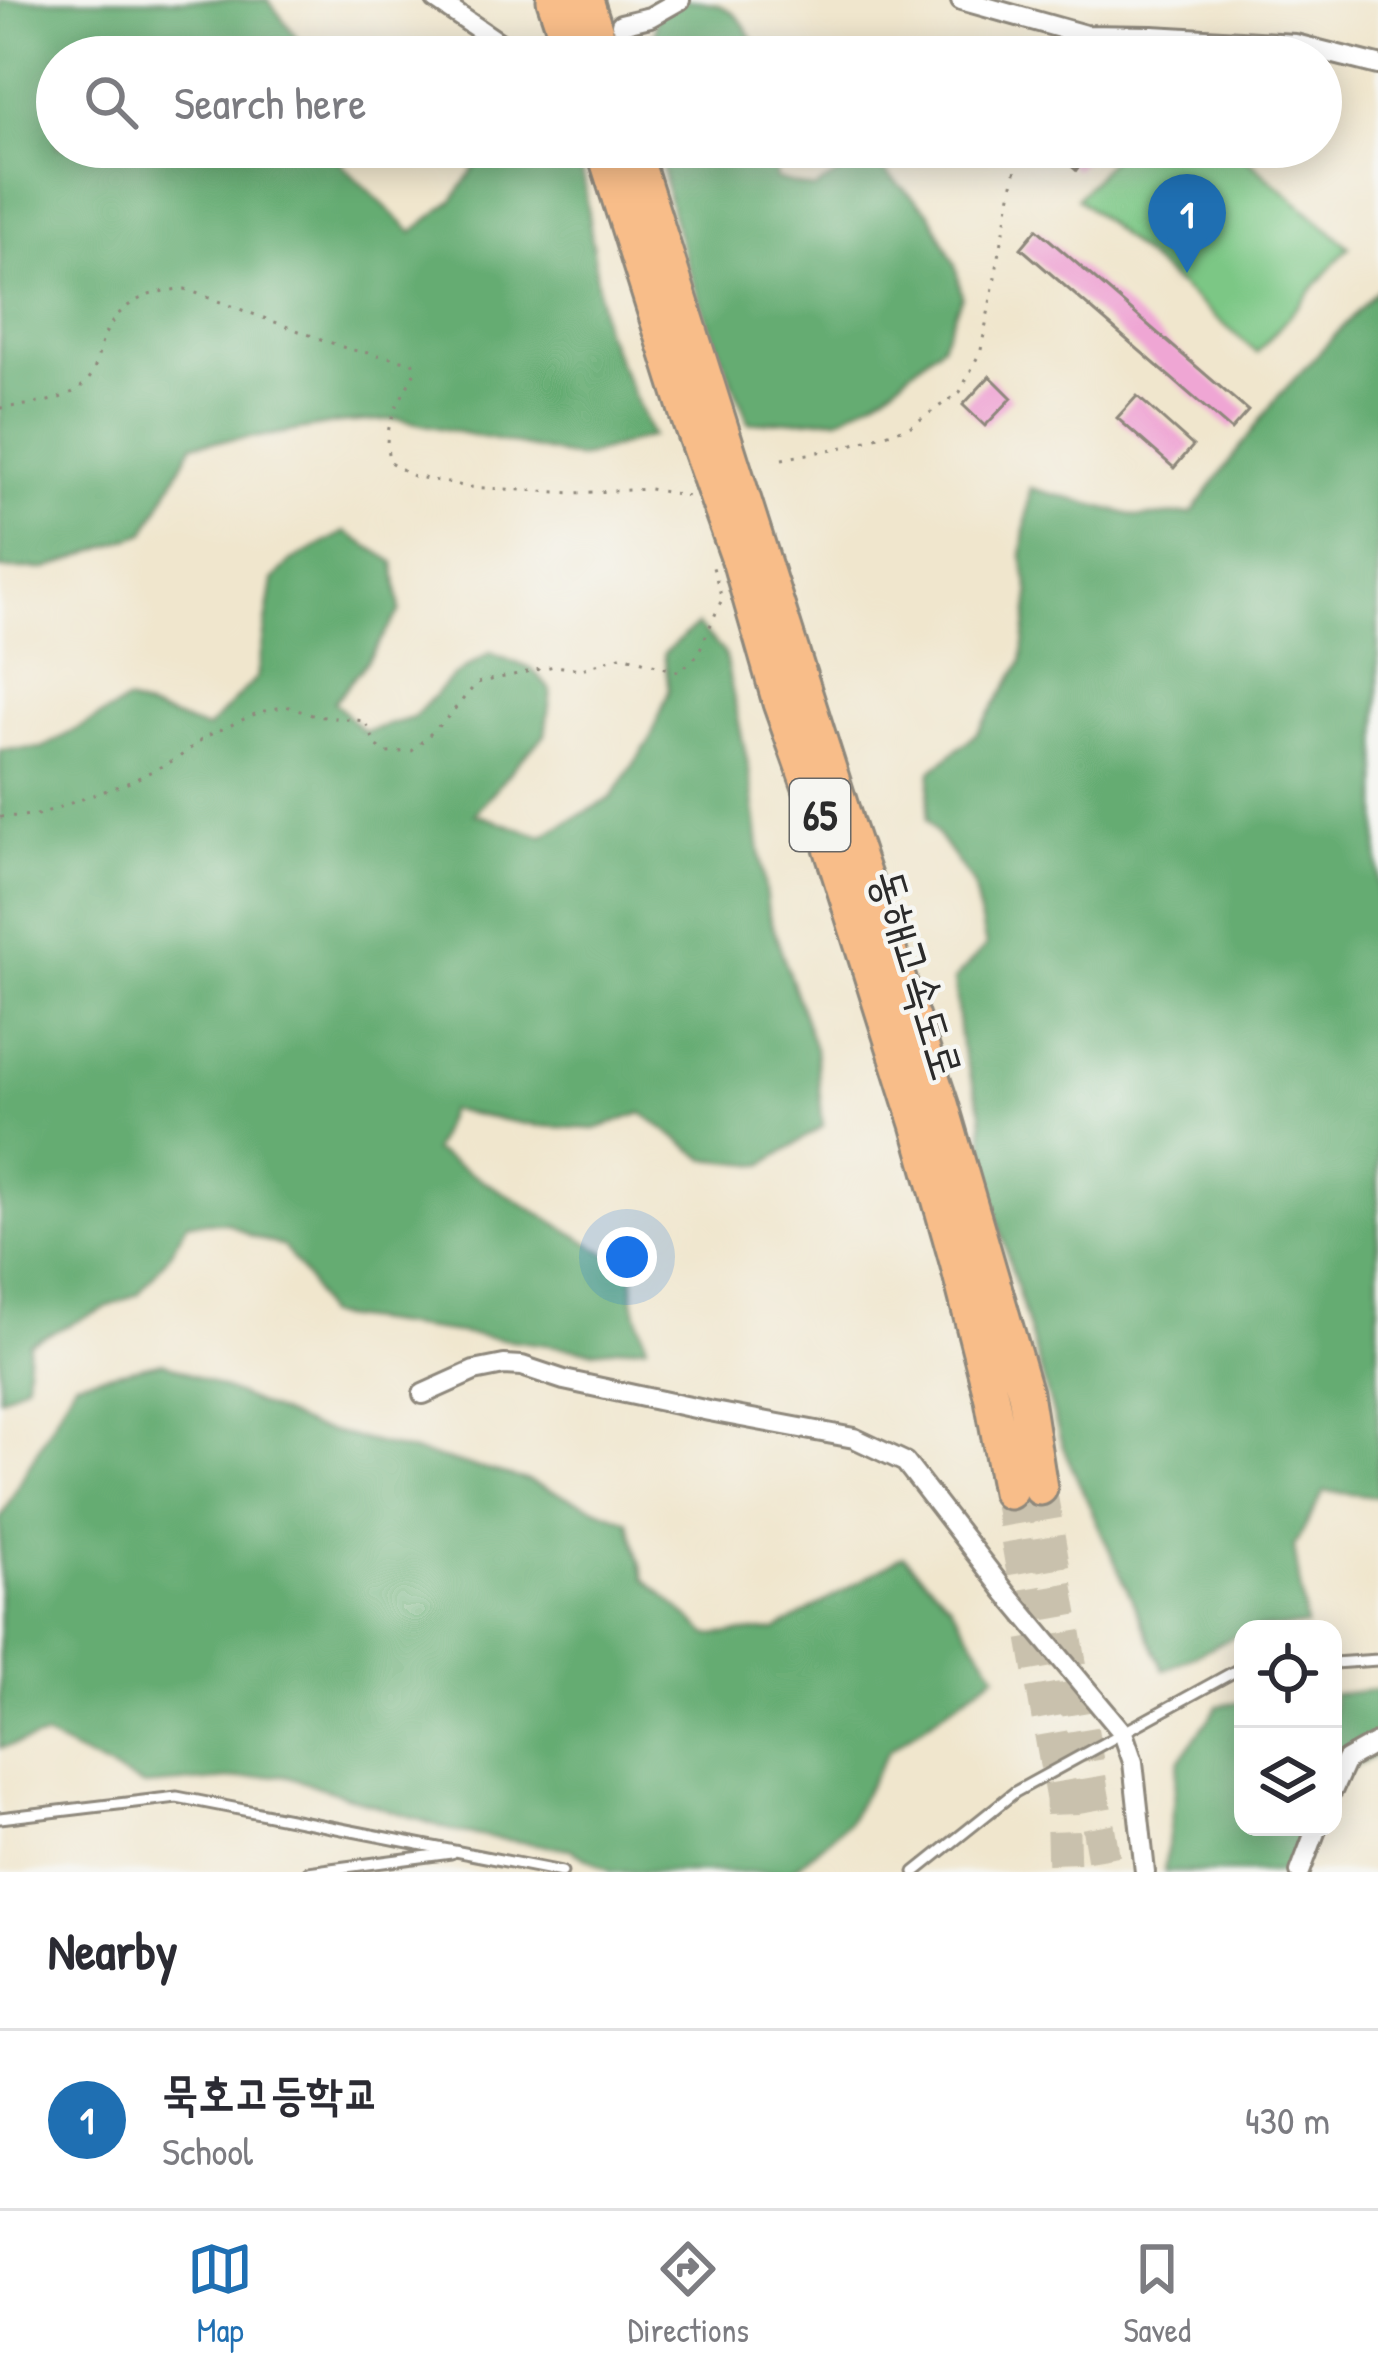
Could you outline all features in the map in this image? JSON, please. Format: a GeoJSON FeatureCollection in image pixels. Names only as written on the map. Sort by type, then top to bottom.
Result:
{"type":"FeatureCollection","features":[{"type":"Feature","properties":{"kind":"highway"},"geometry":{"type":"LineString","coordinates":[[554,0],[566,36]]}},
{"type":"Feature","properties":{"kind":"highway"},"geometry":{"type":"LineString","coordinates":[[586,0],[597,36]]}},
{"type":"Feature","properties":{"kind":"highway","name":"동해고속도로"},"geometry":{"type":"LineString","coordinates":[[610,168],[918,1124],[992,1399],[1025,1490],[1025,1393],[941,1104],[848,829],[639,168]]}},
{"type":"Feature","properties":{"kind":"street"},"geometry":{"type":"LineString","coordinates":[[436,0],[489,36]]}},
{"type":"Feature","properties":{"kind":"street"},"geometry":{"type":"LineString","coordinates":[[621,24],[650,17],[680,0]]}},
{"type":"Feature","properties":{"kind":"street"},"geometry":{"type":"LineString","coordinates":[[961,0],[1085,35],[1153,36]]}},
{"type":"Feature","properties":{"kind":"street"},"geometry":{"type":"LineString","coordinates":[[1342,56],[1378,65]]}},
{"type":"Feature","properties":{"kind":"street"},"geometry":{"type":"LineString","coordinates":[[423,1394],[474,1371],[522,1366],[585,1385],[854,1438],[905,1462],[1007,1594],[1124,1733],[1133,1762],[1145,1872]]}},
{"type":"Feature","properties":{"kind":"street"},"geometry":{"type":"LineString","coordinates":[[1342,1769],[1346,1760],[1378,1742]]}},
{"type":"Feature","properties":{"kind":"street"},"geometry":{"type":"LineString","coordinates":[[1300,1872],[1314,1836]]}},
{"type":"Feature","properties":{"kind":"lane"},"geometry":{"type":"LineString","coordinates":[[1342,1662],[1378,1660]]}},
{"type":"Feature","properties":{"kind":"lane"},"geometry":{"type":"LineString","coordinates":[[915,1872],[1016,1792],[1234,1672]]}},
{"type":"Feature","properties":{"kind":"lane"},"geometry":{"type":"LineString","coordinates":[[0,1818],[177,1797],[562,1872]]}},
{"type":"Feature","properties":{"kind":"lane"},"geometry":{"type":"LineString","coordinates":[[308,1872],[463,1852]]}},
{"type":"Feature","properties":{"kind":"path"},"geometry":{"type":"LineString","coordinates":[[782,459],[844,448],[911,426],[960,392],[982,350],[1016,168]]}},
{"type":"Feature","properties":{"kind":"path"},"geometry":{"type":"LineString","coordinates":[[0,408],[75,391],[90,377],[106,331],[130,303],[153,293],[185,289],[348,349],[412,362],[416,369],[392,413],[385,445],[390,462],[413,476],[468,487],[575,493],[649,489],[692,496]]}},
{"type":"Feature","properties":{"kind":"path"},"geometry":{"type":"LineString","coordinates":[[0,817],[37,815],[130,782],[178,758],[205,737],[257,713],[286,706],[315,716],[365,721],[376,745],[387,753],[412,751],[477,683],[554,666],[582,669],[623,655],[679,672],[697,656],[722,598],[710,557]]}},
{"type":"Feature","properties":{"kind":"green space"},"geometry":{"type":"Polygon","coordinates":[[[0,0],[268,0],[296,36],[36,36],[36,168],[345,168],[412,232],[453,200],[475,168],[581,168],[603,327],[652,436],[579,458],[398,419],[193,444],[145,533],[47,569],[0,569],[0,0]]]}},
{"type":"Feature","properties":{"kind":"green space"},"geometry":{"type":"Polygon","coordinates":[[[658,0],[724,7],[751,36],[655,36],[658,0]]]}},
{"type":"Feature","properties":{"kind":"green space"},"geometry":{"type":"Polygon","coordinates":[[[663,168],[776,168],[775,179],[814,189],[848,168],[881,168],[929,212],[955,265],[962,296],[942,344],[886,392],[839,418],[749,423],[683,252],[663,168]]]}},
{"type":"Feature","properties":{"kind":"green space"},"geometry":{"type":"Polygon","coordinates":[[[1103,168],[1257,168],[1349,247],[1257,353],[1077,198],[1103,168]]]}},
{"type":"Feature","properties":{"kind":"green space"},"geometry":{"type":"Polygon","coordinates":[[[1378,289],[1378,1497],[1324,1491],[1294,1547],[1305,1620],[1234,1620],[1234,1636],[1164,1670],[1062,1445],[986,1180],[982,1112],[961,1046],[954,980],[986,946],[973,884],[927,820],[931,771],[977,733],[1022,662],[1030,594],[1022,556],[1030,488],[1139,517],[1192,513],[1275,400],[1378,289]]]}},
{"type":"Feature","properties":{"kind":"green space"},"geometry":{"type":"Polygon","coordinates":[[[345,532],[394,562],[400,611],[334,702],[364,732],[413,718],[452,677],[490,653],[532,669],[551,691],[545,735],[475,814],[542,836],[611,798],[650,740],[669,691],[664,653],[697,625],[724,653],[749,770],[768,913],[815,1049],[823,1126],[763,1165],[705,1159],[642,1113],[595,1129],[537,1126],[449,1110],[433,1151],[633,1269],[633,1301],[647,1345],[592,1351],[325,1315],[284,1247],[226,1222],[188,1222],[139,1293],[29,1343],[26,1383],[0,1398],[0,750],[42,748],[127,702],[207,729],[257,677],[273,581],[290,562],[345,532]]]}},
{"type":"Feature","properties":{"kind":"green space"},"geometry":{"type":"Polygon","coordinates":[[[163,1362],[312,1427],[523,1479],[628,1521],[645,1578],[708,1635],[776,1630],[903,1556],[950,1603],[996,1674],[889,1750],[848,1822],[791,1872],[612,1872],[570,1849],[460,1833],[282,1775],[144,1786],[45,1737],[0,1748],[0,1519],[75,1381],[163,1362]]]}},
{"type":"Feature","properties":{"kind":"green space"},"geometry":{"type":"Polygon","coordinates":[[[1378,1690],[1378,1754],[1342,1773],[1342,1728],[1342,1693],[1378,1690]]]}},
{"type":"Feature","properties":{"kind":"green space"},"geometry":{"type":"Polygon","coordinates":[[[1234,1703],[1234,1836],[1305,1836],[1289,1872],[1164,1872],[1179,1761],[1218,1706],[1234,1703]]]}},
{"type":"Feature","properties":{"kind":"building"},"geometry":{"type":"Polygon","coordinates":[[[1037,229],[1248,411],[1231,430],[1021,248],[1037,229]]]}},
{"type":"Feature","properties":{"kind":"building"},"geometry":{"type":"Polygon","coordinates":[[[990,376],[1012,398],[985,426],[963,405],[990,376]]]}},
{"type":"Feature","properties":{"kind":"building"},"geometry":{"type":"Polygon","coordinates":[[[1137,396],[1193,446],[1174,468],[1117,418],[1137,396]]]}},
{"type":"Feature","properties":{"kind":"tunnel"},"geometry":{"type":"LineString","coordinates":[[1040,1488],[1106,1872]]}},
{"type":"Feature","properties":{"kind":"tunnel"},"geometry":{"type":"LineString","coordinates":[[1009,1492],[1062,1799],[1064,1872]]}},
{"type":"Feature","properties":{"kind":"place","name":"묵호고등학교"},"geometry":{"type":"Point","coordinates":[1187,273]}}]}
